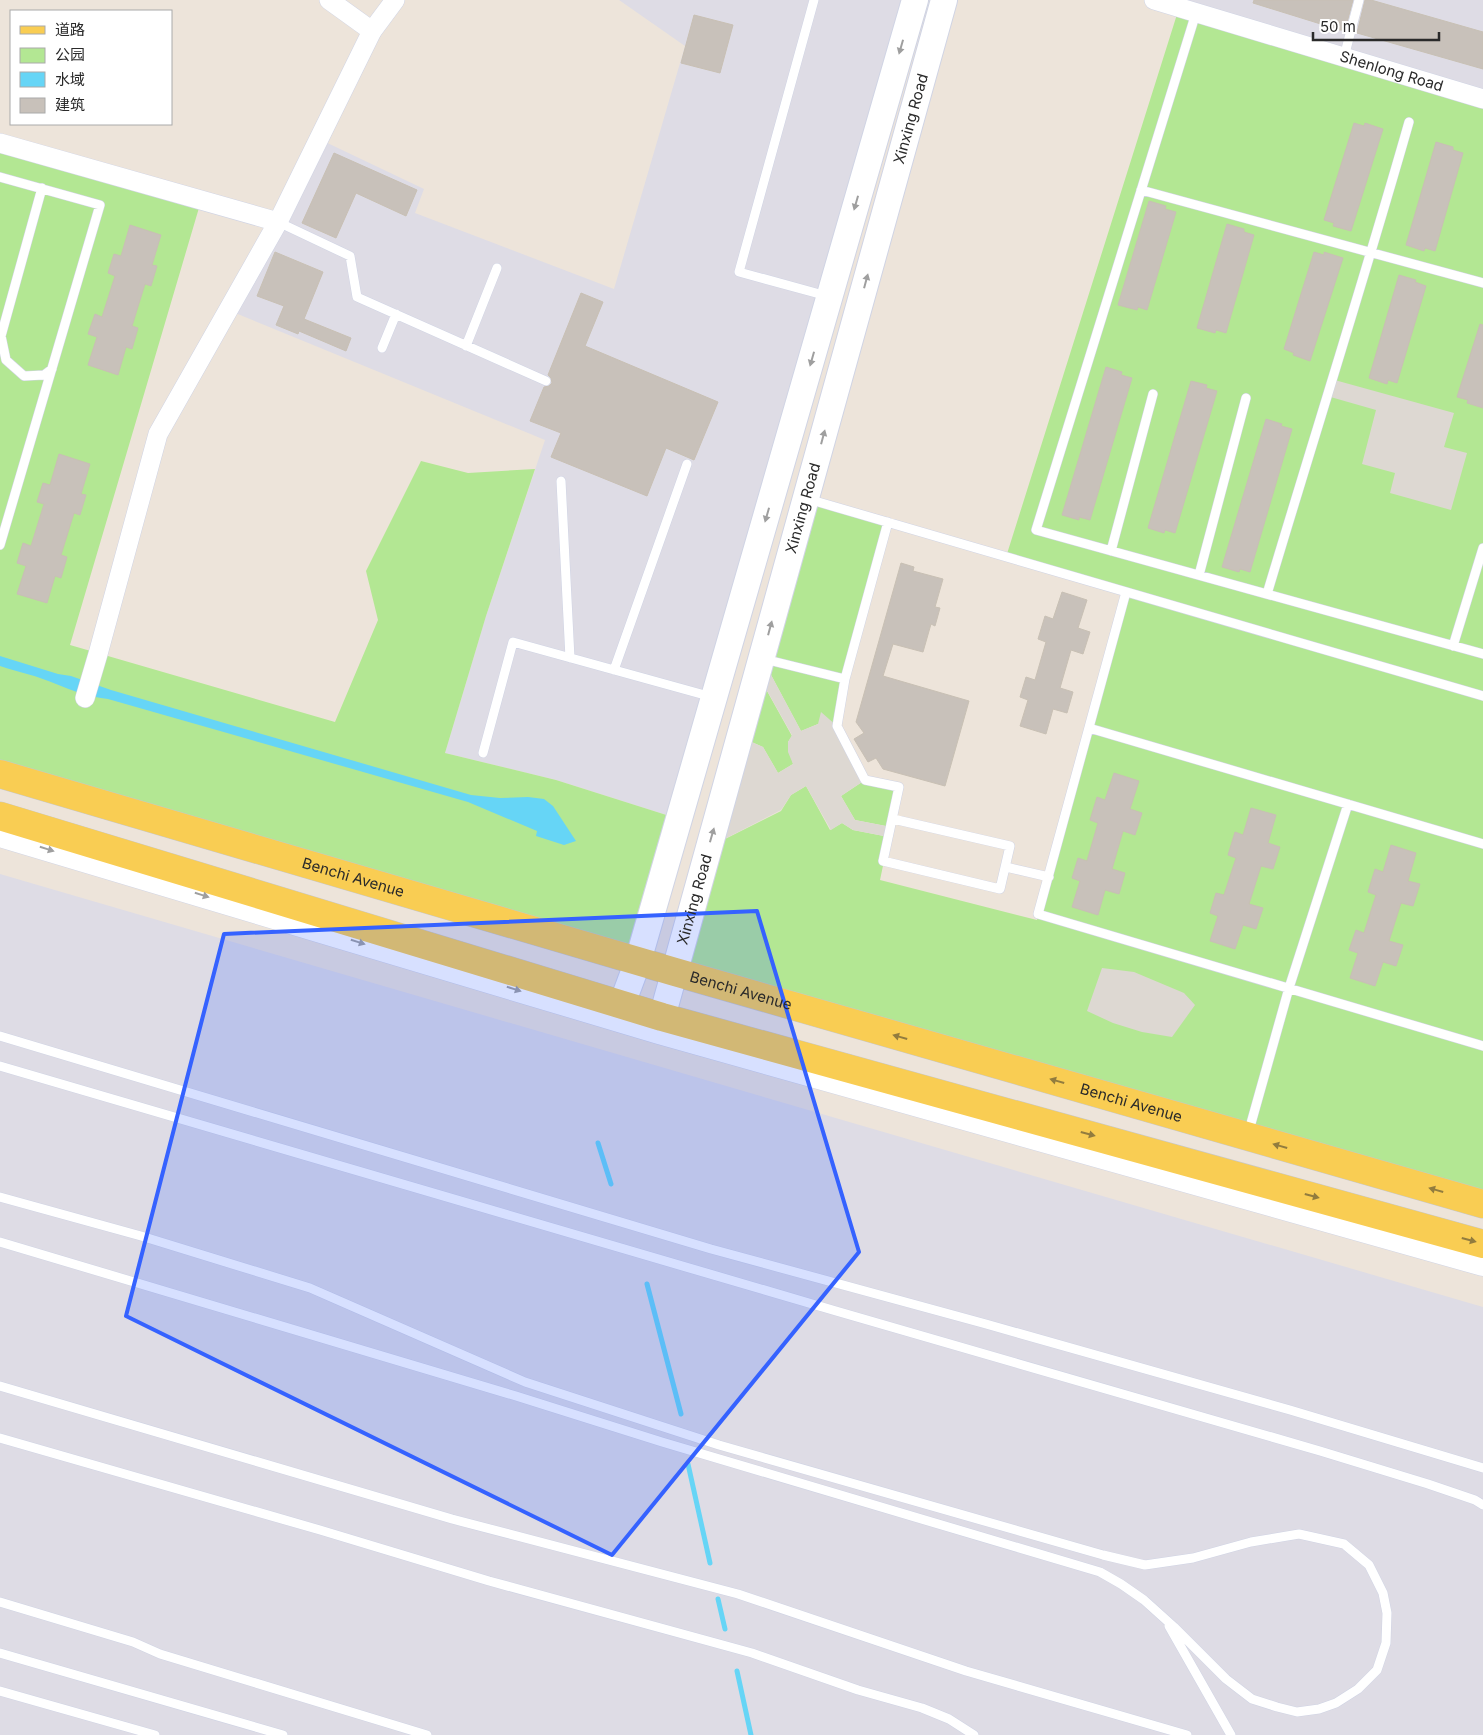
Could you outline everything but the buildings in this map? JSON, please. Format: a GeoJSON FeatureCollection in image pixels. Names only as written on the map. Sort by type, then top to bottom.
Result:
{"type":"FeatureCollection","features":[{"type":"Feature","properties":{"kind":"main road","name":"Xinxing Road"},"geometry":{"type":"LineString","coordinates":[[606,1005],[638,961],[915,0]]}},
{"type":"Feature","properties":{"kind":"main road","name":"Xinxing Road"},"geometry":{"type":"LineString","coordinates":[[662,1017],[944,0]]}},
{"type":"Feature","properties":{"kind":"main road","name":"Benchi Avenue"},"geometry":{"type":"LineString","coordinates":[[0,774],[674,972],[1483,1204]]}},
{"type":"Feature","properties":{"kind":"main road"},"geometry":{"type":"LineString","coordinates":[[0,816],[606,1005],[662,1017],[1483,1244]]}},
{"type":"Feature","properties":{"kind":"street"},"geometry":{"type":"LineString","coordinates":[[329,0],[372,31]]}},
{"type":"Feature","properties":{"kind":"street"},"geometry":{"type":"LineString","coordinates":[[84,698],[98,654],[158,434],[278,222],[372,31],[395,0]]}},
{"type":"Feature","properties":{"kind":"street","name":"Shenlong Road"},"geometry":{"type":"LineString","coordinates":[[1154,0],[1483,99]]}},
{"type":"Feature","properties":{"kind":"street"},"geometry":{"type":"LineString","coordinates":[[0,143],[278,222]]}},
{"type":"Feature","properties":{"kind":"street"},"geometry":{"type":"LineString","coordinates":[[0,835],[606,1005],[1483,1264]]}},
{"type":"Feature","properties":{"kind":"lane"},"geometry":{"type":"LineString","coordinates":[[814,0],[739,272],[829,297]]}},
{"type":"Feature","properties":{"kind":"lane"},"geometry":{"type":"LineString","coordinates":[[1344,57],[1359,0]]}},
{"type":"Feature","properties":{"kind":"lane"},"geometry":{"type":"LineString","coordinates":[[1196,12],[1036,530],[1483,654]]}},
{"type":"Feature","properties":{"kind":"lane"},"geometry":{"type":"LineString","coordinates":[[1267,594],[1331,379],[1372,253],[1409,122]]}},
{"type":"Feature","properties":{"kind":"lane"},"geometry":{"type":"LineString","coordinates":[[0,177],[100,204],[0,545]]}},
{"type":"Feature","properties":{"kind":"lane"},"geometry":{"type":"LineString","coordinates":[[42,188],[1,336],[6,360],[24,376],[44,375],[52,369]]}},
{"type":"Feature","properties":{"kind":"lane"},"geometry":{"type":"LineString","coordinates":[[1141,190],[1483,283]]}},
{"type":"Feature","properties":{"kind":"lane"},"geometry":{"type":"LineString","coordinates":[[278,222],[350,256],[357,297],[546,381]]}},
{"type":"Feature","properties":{"kind":"lane"},"geometry":{"type":"LineString","coordinates":[[466,346],[497,268]]}},
{"type":"Feature","properties":{"kind":"lane"},"geometry":{"type":"LineString","coordinates":[[382,348],[396,314]]}},
{"type":"Feature","properties":{"kind":"lane"},"geometry":{"type":"LineString","coordinates":[[1111,551],[1153,394]]}},
{"type":"Feature","properties":{"kind":"lane"},"geometry":{"type":"LineString","coordinates":[[1199,575],[1246,398]]}},
{"type":"Feature","properties":{"kind":"lane"},"geometry":{"type":"LineString","coordinates":[[614,670],[687,464]]}},
{"type":"Feature","properties":{"kind":"lane"},"geometry":{"type":"LineString","coordinates":[[561,481],[570,658]]}},
{"type":"Feature","properties":{"kind":"lane"},"geometry":{"type":"LineString","coordinates":[[806,498],[1483,696]]}},
{"type":"Feature","properties":{"kind":"lane"},"geometry":{"type":"LineString","coordinates":[[888,522],[845,679],[836,726],[865,780],[899,787],[883,861],[1000,889],[1010,846],[893,819]]}},
{"type":"Feature","properties":{"kind":"lane"},"geometry":{"type":"LineString","coordinates":[[1453,646],[1483,548]]}},
{"type":"Feature","properties":{"kind":"lane"},"geometry":{"type":"LineString","coordinates":[[1126,592],[1038,914],[1483,1046]]}},
{"type":"Feature","properties":{"kind":"lane"},"geometry":{"type":"LineString","coordinates":[[484,753],[513,642],[714,697]]}},
{"type":"Feature","properties":{"kind":"lane"},"geometry":{"type":"LineString","coordinates":[[762,658],[845,679]]}},
{"type":"Feature","properties":{"kind":"lane"},"geometry":{"type":"LineString","coordinates":[[1089,728],[1483,844]]}},
{"type":"Feature","properties":{"kind":"lane"},"geometry":{"type":"LineString","coordinates":[[1247,1136],[1289,988],[1348,804]]}},
{"type":"Feature","properties":{"kind":"lane"},"geometry":{"type":"LineString","coordinates":[[1006,867],[1048,877]]}},
{"type":"Feature","properties":{"kind":"lane"},"geometry":{"type":"LineString","coordinates":[[0,1036],[711,1249],[1290,1410],[1483,1468]]}},
{"type":"Feature","properties":{"kind":"lane"},"geometry":{"type":"LineString","coordinates":[[0,1066],[1320,1451],[1428,1484],[1475,1500],[1483,1505]]}},
{"type":"Feature","properties":{"kind":"lane"},"geometry":{"type":"LineString","coordinates":[[0,1197],[141,1236],[310,1288],[526,1382],[710,1442],[1103,1555],[1145,1565],[1193,1558],[1251,1542],[1299,1534],[1344,1544],[1369,1565],[1383,1593],[1387,1613],[1386,1643],[1377,1670],[1358,1689],[1336,1703],[1319,1709],[1297,1712],[1277,1708],[1252,1699],[1226,1679],[1144,1600],[1100,1572],[0,1242]]}},
{"type":"Feature","properties":{"kind":"lane"},"geometry":{"type":"LineString","coordinates":[[0,1386],[452,1519],[738,1594],[966,1671],[1187,1735]]}},
{"type":"Feature","properties":{"kind":"lane"},"geometry":{"type":"LineString","coordinates":[[0,1438],[301,1524],[489,1581],[752,1653],[858,1690],[922,1708],[949,1719],[974,1735]]}},
{"type":"Feature","properties":{"kind":"lane"},"geometry":{"type":"LineString","coordinates":[[0,1602],[133,1642],[160,1654],[427,1735]]}},
{"type":"Feature","properties":{"kind":"lane"},"geometry":{"type":"LineString","coordinates":[[1165,1619],[1231,1735]]}},
{"type":"Feature","properties":{"kind":"lane"},"geometry":{"type":"LineString","coordinates":[[0,1654],[283,1735]]}},
{"type":"Feature","properties":{"kind":"lane"},"geometry":{"type":"LineString","coordinates":[[0,1691],[155,1735]]}},
{"type":"Feature","properties":{"kind":"highlighted area"},"geometry":{"type":"Polygon","coordinates":[[[757,911],[859,1252],[612,1555],[126,1316],[224,934],[757,911]]]}},
{"type":"Feature","properties":{"kind":"shaded area"},"geometry":{"type":"Polygon","coordinates":[[[619,0],[915,0],[679,819],[556,780],[445,753],[486,616],[545,440],[228,310],[319,139],[424,189],[415,213],[614,289],[685,46],[619,0]]]}},
{"type":"Feature","properties":{"kind":"shaded area"},"geometry":{"type":"Polygon","coordinates":[[[1154,0],[1483,0],[1483,99],[1154,0]]]}},
{"type":"Feature","properties":{"kind":"shaded area"},"geometry":{"type":"Polygon","coordinates":[[[1331,379],[1454,413],[1444,447],[1467,453],[1451,510],[1390,493],[1395,473],[1362,464],[1376,410],[1327,396],[1331,379]]]}},
{"type":"Feature","properties":{"kind":"shaded area"},"geometry":{"type":"Polygon","coordinates":[[[762,658],[801,731],[818,724],[821,712],[837,726],[865,780],[841,796],[855,820],[891,827],[889,837],[853,830],[842,823],[831,830],[806,786],[791,795],[781,810],[709,847],[740,737],[763,747],[778,773],[793,764],[788,752],[788,742],[792,735],[757,673],[762,658]]]}},
{"type":"Feature","properties":{"kind":"shaded area"},"geometry":{"type":"Polygon","coordinates":[[[0,874],[1483,1307],[1483,1735],[0,1735],[0,874]]]}},
{"type":"Feature","properties":{"kind":"shaded area"},"geometry":{"type":"Polygon","coordinates":[[[1102,968],[1134,972],[1184,993],[1195,1005],[1172,1037],[1142,1032],[1113,1023],[1087,1011],[1102,968]]]}},
{"type":"Feature","properties":{"kind":"green space"},"geometry":{"type":"Polygon","coordinates":[[[1179,8],[1483,99],[1483,1204],[675,972],[709,847],[781,811],[791,795],[806,786],[830,830],[842,823],[853,830],[889,837],[880,880],[1037,920],[1126,592],[1006,557],[1179,8]]]}},
{"type":"Feature","properties":{"kind":"green space"},"geometry":{"type":"Polygon","coordinates":[[[0,143],[201,201],[70,645],[335,722],[378,620],[366,571],[421,461],[468,473],[535,469],[486,616],[445,753],[556,780],[679,819],[638,961],[0,774],[0,143]]]}},
{"type":"Feature","properties":{"kind":"green space"},"geometry":{"type":"Polygon","coordinates":[[[806,498],[888,522],[837,726],[818,724],[801,731],[762,658],[806,498]]]}},
{"type":"Feature","properties":{"kind":"green space"},"geometry":{"type":"Polygon","coordinates":[[[757,673],[792,736],[788,742],[793,764],[778,773],[763,747],[740,737],[757,673]]]}},
{"type":"Feature","properties":{"kind":"green space"},"geometry":{"type":"Polygon","coordinates":[[[865,780],[899,787],[891,827],[855,820],[841,796],[865,780]]]}},
{"type":"Feature","properties":{"kind":"water"},"geometry":{"type":"Polygon","coordinates":[[[0,656],[471,795],[544,799],[553,806],[576,841],[564,845],[536,836],[537,831],[468,802],[108,699],[81,693],[0,666],[0,656]]]}},
{"type":"Feature","properties":{"kind":"waterway"},"geometry":{"type":"LineString","coordinates":[[598,1143],[611,1184]]}},
{"type":"Feature","properties":{"kind":"waterway"},"geometry":{"type":"LineString","coordinates":[[647,1284],[681,1414]]}},
{"type":"Feature","properties":{"kind":"waterway"},"geometry":{"type":"LineString","coordinates":[[688,1464],[710,1563]]}},
{"type":"Feature","properties":{"kind":"waterway"},"geometry":{"type":"LineString","coordinates":[[718,1599],[725,1629]]}},
{"type":"Feature","properties":{"kind":"waterway"},"geometry":{"type":"LineString","coordinates":[[737,1671],[751,1735]]}}]}
